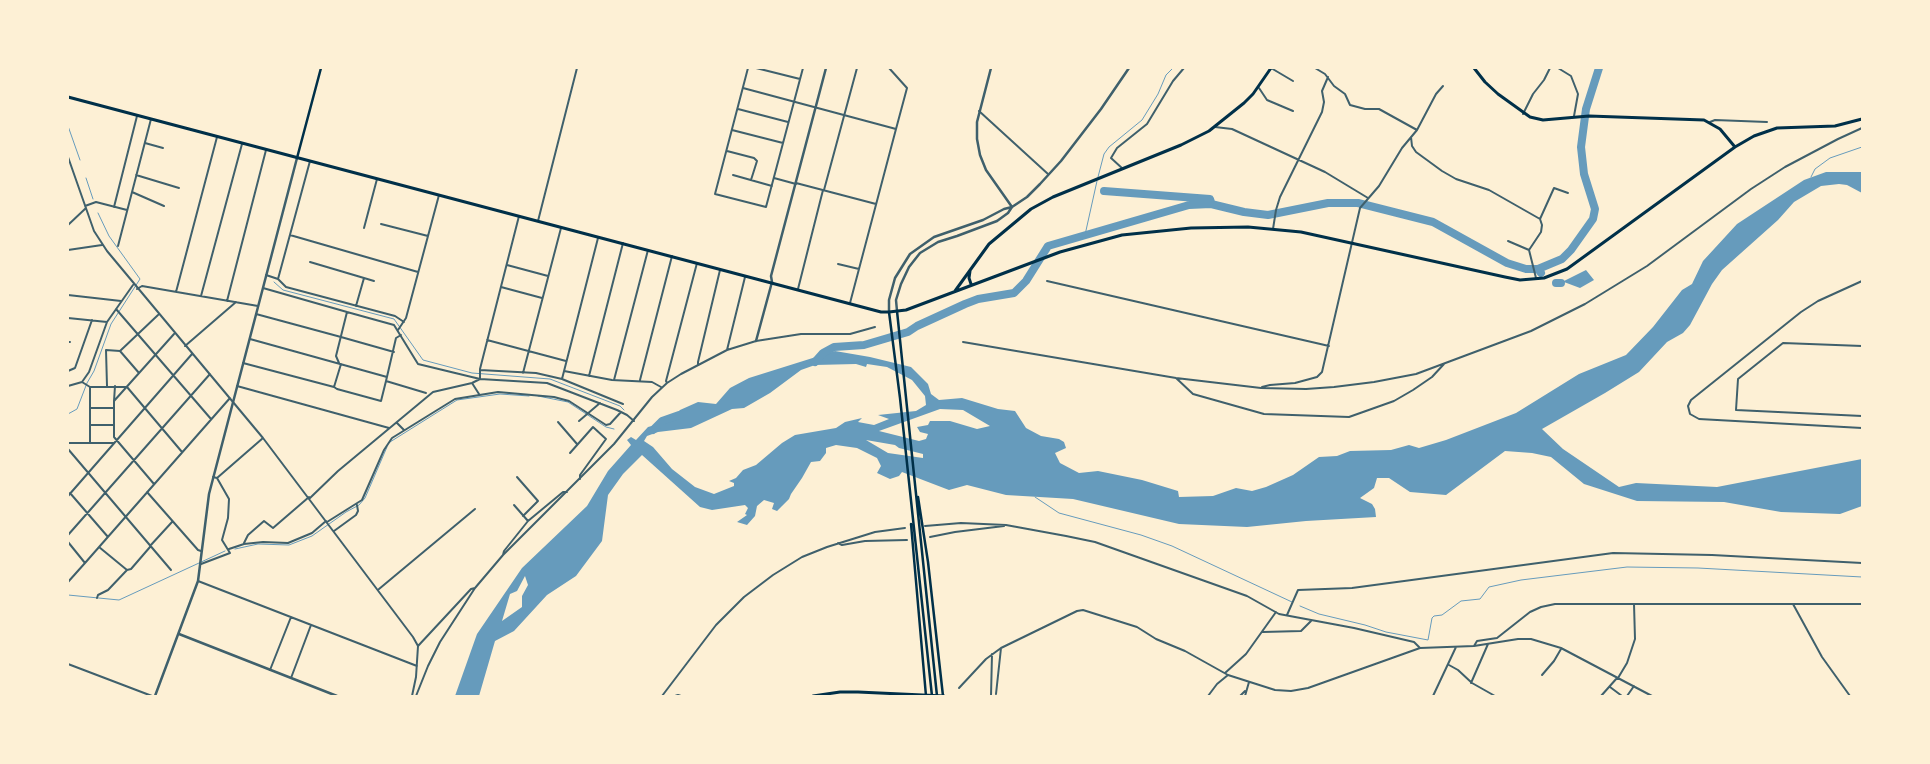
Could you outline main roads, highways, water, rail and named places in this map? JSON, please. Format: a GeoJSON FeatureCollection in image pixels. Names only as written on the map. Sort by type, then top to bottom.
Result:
{"type":"FeatureCollection","features":[{"type":"Feature","properties":{"kind":"main road"},"geometry":{"type":"LineString","coordinates":[[297,158],[321,68]]}},
{"type":"Feature","properties":{"kind":"main road"},"geometry":{"type":"LineString","coordinates":[[954,291],[989,244],[1015,221],[1040,204],[1188,142],[1216,127],[1244,103],[1271,68]]}},
{"type":"Feature","properties":{"kind":"main road"},"geometry":{"type":"LineString","coordinates":[[1474,68],[1485,82],[1523,114],[1543,120],[1574,116],[1704,120],[1725,133],[1735,148]]}},
{"type":"Feature","properties":{"kind":"main road"},"geometry":{"type":"LineString","coordinates":[[68,97],[881,312],[906,310],[1060,252],[1122,235],[1182,229],[1227,227],[1302,232],[1506,278],[1536,280],[1567,269],[1754,136],[1786,127],[1835,126],[1862,119]]}},
{"type":"Feature","properties":{"kind":"main road"},"geometry":{"type":"LineString","coordinates":[[970,271],[969,278],[971,284]]}},
{"type":"Feature","properties":{"kind":"main road"},"geometry":{"type":"LineString","coordinates":[[897,311],[937,696]]}},
{"type":"Feature","properties":{"kind":"main road"},"geometry":{"type":"LineString","coordinates":[[889,312],[902,414],[932,696]]}},
{"type":"Feature","properties":{"kind":"main road"},"geometry":{"type":"LineString","coordinates":[[813,696],[840,692],[858,692],[943,696],[924,527],[917,491]]}},
{"type":"Feature","properties":{"kind":"main road"},"geometry":{"type":"LineString","coordinates":[[912,513],[913,558],[926,696]]}},
{"type":"Feature","properties":{"kind":"water"},"geometry":{"type":"Polygon","coordinates":[[[1826,172],[1862,172],[1862,193],[1847,185],[1821,186],[1794,202],[1778,220],[1722,270],[1712,284],[1690,325],[1683,333],[1667,342],[1639,372],[1542,429],[1563,449],[1619,487],[1636,483],[1717,487],[1862,459],[1862,506],[1840,514],[1781,512],[1724,502],[1637,501],[1584,484],[1551,457],[1532,453],[1505,451],[1446,495],[1410,492],[1389,478],[1377,478],[1374,488],[1360,498],[1372,504],[1376,517],[1247,527],[1179,524],[1073,499],[1006,495],[967,485],[949,490],[902,472],[899,476],[890,479],[877,473],[881,466],[877,458],[857,448],[836,445],[826,448],[826,453],[820,461],[811,462],[789,499],[777,511],[772,509],[774,503],[764,500],[757,506],[755,516],[747,525],[737,522],[747,515],[745,514],[748,508],[745,505],[712,510],[700,507],[642,455],[623,474],[608,495],[602,541],[576,576],[547,595],[514,631],[495,641],[479,696],[455,696],[477,634],[522,568],[587,506],[608,471],[631,445],[627,440],[631,437],[636,440],[648,427],[667,422],[680,410],[698,402],[716,404],[730,388],[749,378],[835,351],[870,357],[911,367],[928,384],[931,394],[939,400],[962,398],[998,409],[1015,411],[1026,428],[1041,436],[1059,439],[1064,442],[1066,448],[1055,453],[1060,463],[1079,473],[1098,471],[1142,480],[1178,491],[1179,497],[1213,496],[1236,488],[1252,491],[1293,475],[1319,457],[1337,456],[1350,451],[1391,450],[1409,445],[1419,448],[1446,440],[1516,413],[1579,374],[1626,355],[1653,327],[1682,290],[1692,284],[1703,261],[1737,224],[1804,180],[1826,172]],[[856,364],[815,365],[801,370],[770,393],[744,408],[732,409],[691,428],[658,432],[647,436],[644,441],[653,447],[672,469],[695,487],[714,494],[734,486],[734,483],[729,481],[736,478],[743,470],[756,465],[782,443],[795,435],[836,428],[845,422],[862,418],[858,422],[874,425],[889,419],[878,415],[916,411],[926,405],[925,396],[912,380],[887,367],[867,364],[866,367],[856,364]],[[940,409],[879,431],[919,441],[926,439],[928,434],[920,432],[917,427],[928,425],[930,421],[950,421],[977,429],[990,426],[963,410],[940,409]],[[866,440],[888,453],[923,458],[923,454],[899,448],[895,445],[866,440]],[[525,576],[517,591],[510,594],[502,621],[522,607],[522,596],[528,585],[525,576]]]}},
{"type":"Feature","properties":{"kind":"water"},"geometry":{"type":"Polygon","coordinates":[[[1586,270],[1594,280],[1580,288],[1564,282],[1560,283],[1586,270]]]}},
{"type":"Feature","properties":{"kind":"waterway"},"geometry":{"type":"LineString","coordinates":[[1098,177],[1104,154],[1109,147],[1142,120],[1158,94],[1166,75],[1173,68]]}},
{"type":"Feature","properties":{"kind":"waterway"},"geometry":{"type":"LineString","coordinates":[[1538,269],[1562,259],[1571,250],[1593,219],[1595,209],[1584,174],[1581,147],[1586,109],[1599,68]]}},
{"type":"Feature","properties":{"kind":"waterway"},"geometry":{"type":"LineString","coordinates":[[68,126],[80,160]]}},
{"type":"Feature","properties":{"kind":"waterway"},"geometry":{"type":"LineString","coordinates":[[1811,177],[1815,169],[1830,158],[1862,147]]}},
{"type":"Feature","properties":{"kind":"waterway"},"geometry":{"type":"LineString","coordinates":[[86,178],[93,199]]}},
{"type":"Feature","properties":{"kind":"waterway"},"geometry":{"type":"LineString","coordinates":[[1085,235],[1097,181]]}},
{"type":"Feature","properties":{"kind":"waterway"},"geometry":{"type":"LineString","coordinates":[[1104,191],[1210,199],[1211,202]]}},
{"type":"Feature","properties":{"kind":"waterway"},"geometry":{"type":"LineString","coordinates":[[815,362],[823,353],[834,347],[864,345],[908,332],[917,326],[978,299],[1014,293],[1026,281],[1048,246],[1189,205],[1211,204],[1244,212],[1268,215],[1328,203],[1358,203],[1433,222],[1507,263],[1526,269],[1538,269],[1541,273]]}},
{"type":"Feature","properties":{"kind":"waterway"},"geometry":{"type":"LineString","coordinates":[[68,414],[77,409],[94,371],[111,324],[140,279],[109,236],[98,213]]}},
{"type":"Feature","properties":{"kind":"waterway"},"geometry":{"type":"LineString","coordinates":[[274,282],[283,290],[394,319],[423,360],[472,373],[550,379],[620,406],[624,410]]}},
{"type":"Feature","properties":{"kind":"waterway"},"geometry":{"type":"LineString","coordinates":[[1556,283],[1561,283]]}},
{"type":"Feature","properties":{"kind":"waterway"},"geometry":{"type":"LineString","coordinates":[[390,442],[457,400],[500,394],[529,396]]}},
{"type":"Feature","properties":{"kind":"waterway"},"geometry":{"type":"LineString","coordinates":[[538,396],[568,402],[606,427],[614,429]]}},
{"type":"Feature","properties":{"kind":"waterway"},"geometry":{"type":"LineString","coordinates":[[653,430],[662,421],[679,415]]}},
{"type":"Feature","properties":{"kind":"waterway"},"geometry":{"type":"LineString","coordinates":[[235,549],[258,544],[289,545],[312,536],[359,505],[365,498],[387,447]]}},
{"type":"Feature","properties":{"kind":"waterway"},"geometry":{"type":"LineString","coordinates":[[1035,497],[1059,513],[1141,535],[1172,546],[1292,602]]}},
{"type":"Feature","properties":{"kind":"waterway"},"geometry":{"type":"LineString","coordinates":[[68,595],[119,600],[225,551]]}},
{"type":"Feature","properties":{"kind":"waterway"},"geometry":{"type":"LineString","coordinates":[[1300,606],[1319,614],[1386,632],[1428,640],[1434,616],[1442,615],[1461,601],[1480,599],[1489,587],[1521,580],[1627,567],[1698,568],[1862,577]]}}]}
